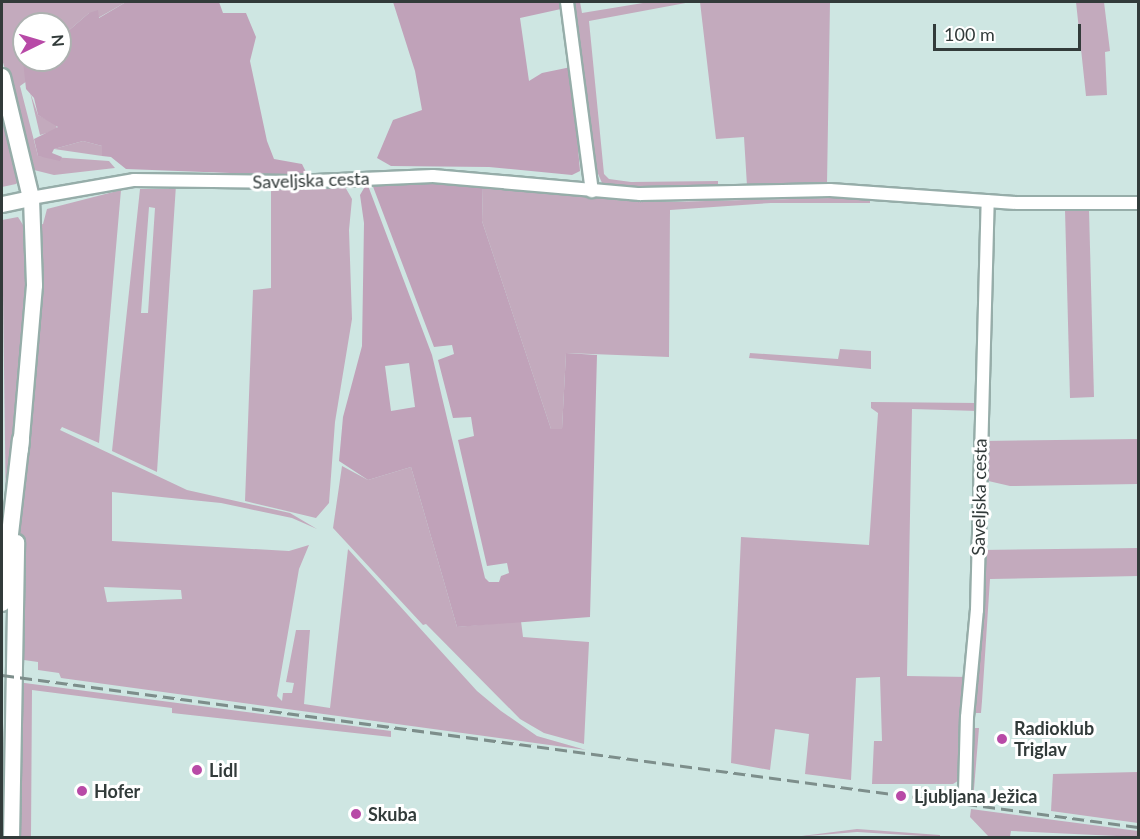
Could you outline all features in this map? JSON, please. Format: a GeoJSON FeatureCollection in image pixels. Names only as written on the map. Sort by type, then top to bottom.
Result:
{"type":"FeatureCollection","features":[{"type":"Feature","properties":{"kind":"highway"},"geometry":{"type":"LineString","coordinates":[[2,77],[31,198]]}},
{"type":"Feature","properties":{"kind":"highway"},"geometry":{"type":"LineString","coordinates":[[2,603],[21,439]]}},
{"type":"Feature","properties":{"kind":"main road"},"geometry":{"type":"LineString","coordinates":[[7,203],[31,198],[33,285],[21,439],[12,633],[11,837]]}},
{"type":"Feature","properties":{"kind":"street"},"geometry":{"type":"LineString","coordinates":[[567,2],[592,191]]}},
{"type":"Feature","properties":{"kind":"street","name":"Saveljska cesta"},"geometry":{"type":"LineString","coordinates":[[31,198],[134,180],[292,182],[418,176],[488,179],[592,191],[669,196],[849,190],[988,201],[1138,203]]}},
{"type":"Feature","properties":{"kind":"street","name":"Saveljska cesta"},"geometry":{"type":"LineString","coordinates":[[966,792],[967,717],[978,610],[988,201]]}},
{"type":"Feature","properties":{"kind":"shaded area"},"geometry":{"type":"Polygon","coordinates":[[[2,2],[126,2],[98,18],[89,13],[72,28],[72,12],[12,12],[12,72],[27,72],[27,81],[20,86],[38,156],[109,161],[115,168],[54,175],[34,170],[2,59],[2,2]]]}},
{"type":"Feature","properties":{"kind":"shaded area"},"geometry":{"type":"Polygon","coordinates":[[[126,2],[219,2],[223,13],[246,13],[256,37],[250,61],[267,141],[274,159],[302,164],[308,176],[126,169],[111,157],[102,156],[102,146],[83,141],[54,149],[52,153],[62,157],[60,161],[38,156],[34,139],[58,127],[38,115],[34,98],[26,89],[24,72],[72,72],[72,28],[89,13],[98,10],[99,18],[126,2]]]}},
{"type":"Feature","properties":{"kind":"shaded area"},"geometry":{"type":"Polygon","coordinates":[[[393,2],[559,2],[561,9],[520,18],[529,81],[542,73],[571,67],[580,171],[572,175],[489,167],[391,166],[377,158],[393,120],[422,110],[415,71],[393,2]]]}},
{"type":"Feature","properties":{"kind":"shaded area"},"geometry":{"type":"Polygon","coordinates":[[[573,2],[580,2],[582,13],[649,2],[691,2],[589,21],[604,174],[609,179],[631,182],[718,181],[718,187],[609,187],[602,183],[596,169],[573,2]]]}},
{"type":"Feature","properties":{"kind":"shaded area"},"geometry":{"type":"Polygon","coordinates":[[[700,2],[830,2],[827,184],[747,186],[744,137],[716,139],[700,2]]]}},
{"type":"Feature","properties":{"kind":"shaded area"},"geometry":{"type":"Polygon","coordinates":[[[1076,2],[1104,2],[1110,51],[1105,52],[1107,95],[1086,96],[1076,2]]]}},
{"type":"Feature","properties":{"kind":"shaded area"},"geometry":{"type":"Polygon","coordinates":[[[30,92],[38,115],[56,124],[57,130],[40,135],[30,92]]]}},
{"type":"Feature","properties":{"kind":"shaded area"},"geometry":{"type":"Polygon","coordinates":[[[2,94],[21,179],[16,184],[2,187],[2,94]]]}},
{"type":"Feature","properties":{"kind":"shaded area"},"geometry":{"type":"Polygon","coordinates":[[[83,141],[102,146],[102,156],[54,149],[83,141]]]}},
{"type":"Feature","properties":{"kind":"shaded area"},"geometry":{"type":"Polygon","coordinates":[[[433,180],[483,183],[482,221],[551,429],[562,429],[566,353],[597,355],[590,617],[457,627],[411,467],[368,480],[339,461],[343,417],[362,346],[364,223],[360,195],[367,183],[432,355],[485,578],[489,582],[499,582],[501,576],[509,573],[507,563],[487,566],[458,440],[474,436],[471,417],[453,418],[438,360],[454,354],[452,345],[434,347],[372,184],[433,180]],[[409,363],[385,366],[391,411],[415,407],[409,363]]]}},
{"type":"Feature","properties":{"kind":"shaded area"},"geometry":{"type":"Polygon","coordinates":[[[483,183],[615,200],[667,202],[870,197],[870,203],[771,203],[670,210],[669,357],[566,353],[562,429],[551,429],[482,221],[483,183]]]}},
{"type":"Feature","properties":{"kind":"shaded area"},"geometry":{"type":"Polygon","coordinates":[[[169,184],[176,185],[157,472],[112,451],[140,189],[169,189],[169,184]],[[149,207],[141,313],[148,313],[155,208],[149,207]]]}},
{"type":"Feature","properties":{"kind":"shaded area"},"geometry":{"type":"Polygon","coordinates":[[[344,185],[352,199],[349,230],[352,319],[335,422],[329,503],[316,518],[245,501],[253,290],[271,288],[271,187],[344,185]]]}},
{"type":"Feature","properties":{"kind":"shaded area"},"geometry":{"type":"Polygon","coordinates":[[[121,190],[99,443],[62,427],[60,430],[187,490],[290,513],[317,529],[292,518],[221,503],[112,492],[112,541],[289,551],[309,545],[299,569],[277,696],[282,701],[283,693],[292,693],[294,683],[286,682],[296,630],[310,630],[304,704],[330,708],[348,549],[477,691],[537,736],[586,750],[61,678],[59,673],[38,670],[38,662],[17,659],[20,526],[33,367],[39,225],[43,224],[47,209],[121,190]],[[104,587],[107,602],[182,599],[181,590],[104,587]]]}},
{"type":"Feature","properties":{"kind":"shaded area"},"geometry":{"type":"Polygon","coordinates":[[[1065,210],[1089,210],[1094,397],[1070,398],[1065,210]]]}},
{"type":"Feature","properties":{"kind":"shaded area"},"geometry":{"type":"Polygon","coordinates":[[[18,217],[25,228],[28,288],[6,516],[2,220],[18,217]]]}},
{"type":"Feature","properties":{"kind":"shaded area"},"geometry":{"type":"Polygon","coordinates":[[[840,349],[871,351],[871,369],[749,358],[750,353],[838,359],[840,349]]]}},
{"type":"Feature","properties":{"kind":"shaded area"},"geometry":{"type":"Polygon","coordinates":[[[871,402],[978,403],[978,411],[912,409],[907,676],[969,677],[961,779],[953,784],[872,784],[874,741],[882,741],[880,677],[856,678],[851,780],[805,774],[809,734],[775,729],[770,770],[731,763],[741,537],[869,545],[878,413],[871,408],[871,402]]]}},
{"type":"Feature","properties":{"kind":"shaded area"},"geometry":{"type":"Polygon","coordinates":[[[1138,439],[1138,484],[1010,486],[984,480],[982,441],[1138,439]]]}},
{"type":"Feature","properties":{"kind":"shaded area"},"geometry":{"type":"Polygon","coordinates":[[[342,466],[368,480],[411,467],[457,627],[521,621],[523,637],[589,642],[584,744],[544,733],[520,719],[426,624],[423,625],[333,528],[342,466]]]}},
{"type":"Feature","properties":{"kind":"shaded area"},"geometry":{"type":"Polygon","coordinates":[[[1138,548],[1138,576],[990,579],[981,713],[976,713],[973,708],[981,550],[1138,548]]]}},
{"type":"Feature","properties":{"kind":"shaded area"},"geometry":{"type":"Polygon","coordinates":[[[17,682],[391,731],[391,737],[172,713],[172,708],[32,690],[31,837],[15,838],[17,682]]]}},
{"type":"Feature","properties":{"kind":"shaded area"},"geometry":{"type":"Polygon","coordinates":[[[974,728],[979,728],[973,801],[969,801],[971,733],[974,728]]]}},
{"type":"Feature","properties":{"kind":"shaded area"},"geometry":{"type":"Polygon","coordinates":[[[1138,772],[1138,823],[1051,811],[1053,774],[1138,772]]]}},
{"type":"Feature","properties":{"kind":"shaded area"},"geometry":{"type":"Polygon","coordinates":[[[971,809],[1138,831],[1138,837],[1011,831],[1010,837],[989,837],[970,817],[971,809]]]}},
{"type":"Feature","properties":{"kind":"shaded area"},"geometry":{"type":"Polygon","coordinates":[[[857,829],[940,835],[940,837],[857,832],[794,837],[857,829]]]}},
{"type":"Feature","properties":{"kind":"railway"},"geometry":{"type":"LineString","coordinates":[[2,675],[1138,827]]}},
{"type":"Feature","properties":{"kind":"place","name":"Radioklub Triglav"},"geometry":{"type":"Point","coordinates":[1002,739]}},
{"type":"Feature","properties":{"kind":"place","name":"Lidl"},"geometry":{"type":"Point","coordinates":[197,770]}},
{"type":"Feature","properties":{"kind":"place","name":"Hofer"},"geometry":{"type":"Point","coordinates":[82,791]}},
{"type":"Feature","properties":{"kind":"place","name":"Ljubljana Ježica"},"geometry":{"type":"Point","coordinates":[901,796]}},
{"type":"Feature","properties":{"kind":"place","name":"Skuba"},"geometry":{"type":"Point","coordinates":[356,814]}}]}
